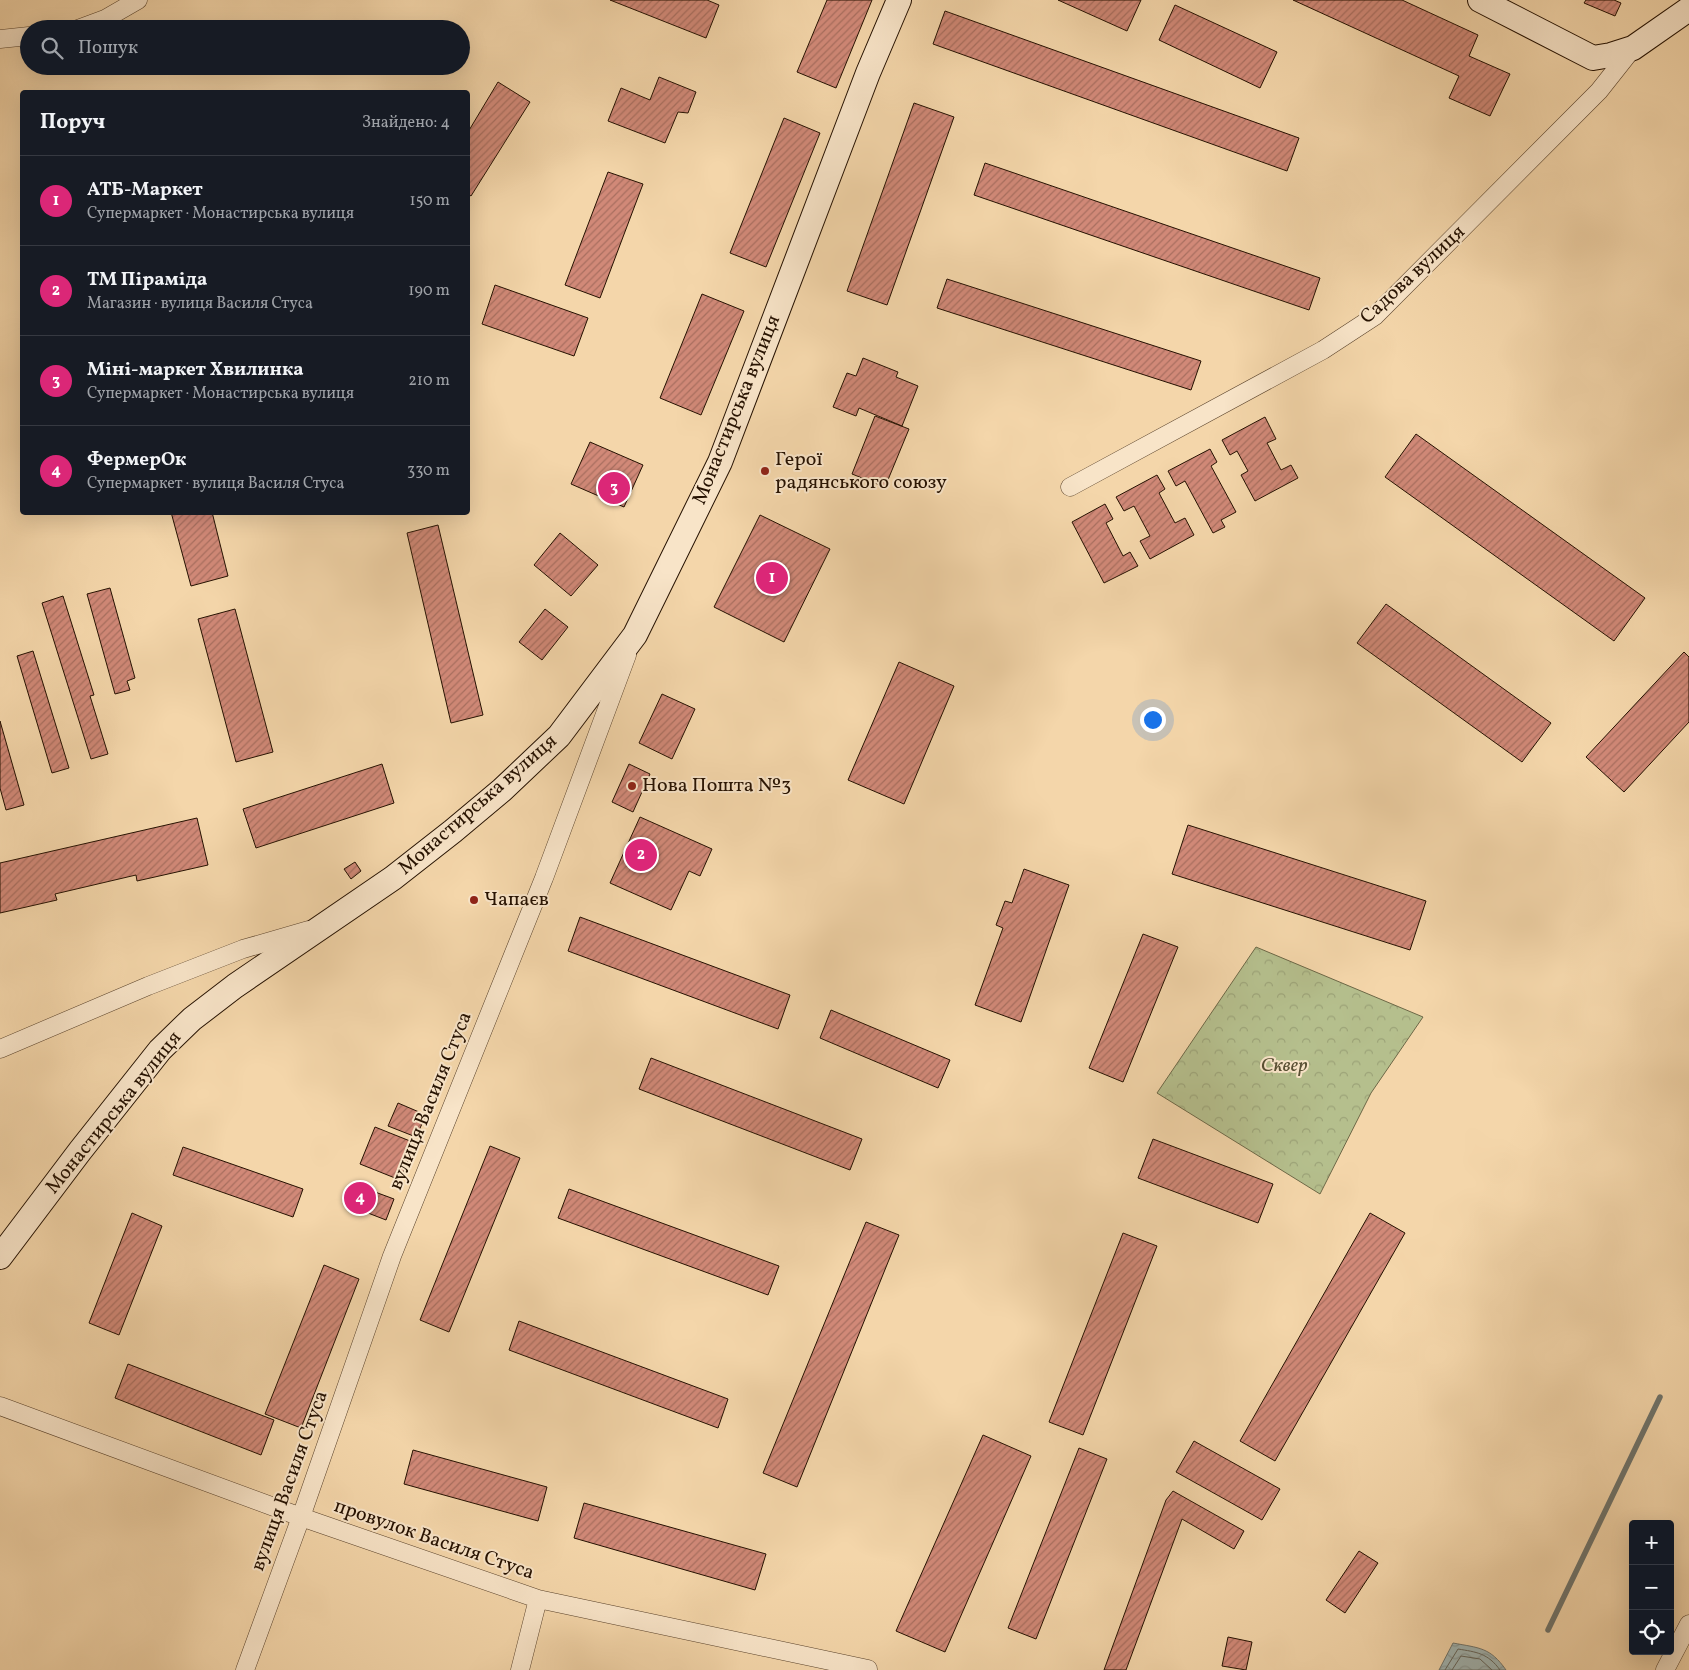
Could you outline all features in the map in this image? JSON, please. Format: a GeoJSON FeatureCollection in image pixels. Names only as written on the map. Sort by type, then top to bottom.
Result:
{"type":"FeatureCollection","features":[{"type":"Feature","properties":{"kind":"main road","name":"Монастирська вулиця"},"geometry":{"type":"LineString","coordinates":[[4,1251],[160,1050],[192,1019],[235,986],[393,878],[453,832],[502,790],[559,736],[634,634],[720,462],[868,72],[899,0]]}},
{"type":"Feature","properties":{"kind":"main road"},"geometry":{"type":"LineString","coordinates":[[1480,0],[1594,58],[1622,52]]}},
{"type":"Feature","properties":{"kind":"main road","name":"Садова вулиця"},"geometry":{"type":"LineString","coordinates":[[1622,52],[1689,9]]}},
{"type":"Feature","properties":{"kind":"street"},"geometry":{"type":"LineString","coordinates":[[103,20],[138,0]]}},
{"type":"Feature","properties":{"kind":"street"},"geometry":{"type":"LineString","coordinates":[[0,39],[20,37]]}},
{"type":"Feature","properties":{"kind":"street","name":"Садова вулиця"},"geometry":{"type":"LineString","coordinates":[[1070,487],[1323,350],[1375,316],[1599,91],[1622,52]]}},
{"type":"Feature","properties":{"kind":"street","name":"вулиця Василя Стуса"},"geometry":{"type":"LineString","coordinates":[[245,1670],[301,1517],[392,1256],[544,878],[634,634]]}},
{"type":"Feature","properties":{"kind":"street"},"geometry":{"type":"LineString","coordinates":[[0,1049],[148,986],[243,949],[328,924]]}},
{"type":"Feature","properties":{"kind":"street","name":"провулок Василя Стуса"},"geometry":{"type":"LineString","coordinates":[[0,1406],[301,1517],[538,1599],[868,1669]]}},
{"type":"Feature","properties":{"kind":"street"},"geometry":{"type":"LineString","coordinates":[[520,1670],[538,1599]]}},
{"type":"Feature","properties":{"kind":"street"},"geometry":{"type":"LineString","coordinates":[[1665,1670],[1689,1624]]}},
{"type":"Feature","properties":{"kind":"green space","name":"Сквер"},"geometry":{"type":"Polygon","coordinates":[[[1256,947],[1423,1017],[1371,1093],[1320,1194],[1157,1093],[1256,947]]]}},
{"type":"Feature","properties":{"kind":"water"},"geometry":{"type":"Polygon","coordinates":[[[1453,1643],[1477,1648],[1489,1653],[1506,1670],[1439,1670],[1453,1643]]]}},
{"type":"Feature","properties":{"kind":"building"},"geometry":{"type":"Polygon","coordinates":[[[610,0],[707,0],[719,5],[706,38],[610,0]]]}},
{"type":"Feature","properties":{"kind":"building"},"geometry":{"type":"Polygon","coordinates":[[[827,0],[872,0],[836,88],[797,72],[827,0]]]}},
{"type":"Feature","properties":{"kind":"building"},"geometry":{"type":"Polygon","coordinates":[[[1058,0],[1141,0],[1127,31],[1058,0]]]}},
{"type":"Feature","properties":{"kind":"building"},"geometry":{"type":"Polygon","coordinates":[[[1293,0],[1402,0],[1478,35],[1469,56],[1510,74],[1490,116],[1449,98],[1459,76],[1293,0]]]}},
{"type":"Feature","properties":{"kind":"building"},"geometry":{"type":"Polygon","coordinates":[[[1586,0],[1614,0],[1621,3],[1615,16],[1584,3],[1586,0]]]}},
{"type":"Feature","properties":{"kind":"building"},"geometry":{"type":"Polygon","coordinates":[[[1175,5],[1277,52],[1260,88],[1159,40],[1175,5]]]}},
{"type":"Feature","properties":{"kind":"building"},"geometry":{"type":"Polygon","coordinates":[[[945,11],[1299,138],[1287,171],[933,44],[945,11]]]}},
{"type":"Feature","properties":{"kind":"building"},"geometry":{"type":"Polygon","coordinates":[[[659,77],[696,92],[688,113],[678,112],[665,143],[608,121],[621,88],[650,100],[659,77]]]}},
{"type":"Feature","properties":{"kind":"building"},"geometry":{"type":"Polygon","coordinates":[[[498,82],[530,102],[471,196],[470,195],[470,129],[498,82]]]}},
{"type":"Feature","properties":{"kind":"building"},"geometry":{"type":"Polygon","coordinates":[[[914,103],[954,117],[887,305],[847,291],[914,103]]]}},
{"type":"Feature","properties":{"kind":"building"},"geometry":{"type":"Polygon","coordinates":[[[784,118],[820,133],[766,267],[730,253],[784,118]]]}},
{"type":"Feature","properties":{"kind":"building"},"geometry":{"type":"Polygon","coordinates":[[[985,163],[1320,278],[1309,310],[974,195],[985,163]]]}},
{"type":"Feature","properties":{"kind":"building"},"geometry":{"type":"Polygon","coordinates":[[[608,172],[643,184],[600,298],[565,285],[608,172]]]}},
{"type":"Feature","properties":{"kind":"building"},"geometry":{"type":"Polygon","coordinates":[[[947,279],[1201,361],[1191,390],[937,308],[947,279]]]}},
{"type":"Feature","properties":{"kind":"building"},"geometry":{"type":"Polygon","coordinates":[[[495,285],[588,318],[574,356],[482,324],[495,285]]]}},
{"type":"Feature","properties":{"kind":"building"},"geometry":{"type":"Polygon","coordinates":[[[702,294],[744,311],[701,415],[660,398],[702,294]]]}},
{"type":"Feature","properties":{"kind":"building"},"geometry":{"type":"Polygon","coordinates":[[[863,358],[898,372],[896,377],[918,386],[902,426],[859,408],[856,416],[833,407],[847,373],[856,376],[863,358]]]}},
{"type":"Feature","properties":{"kind":"building"},"geometry":{"type":"Polygon","coordinates":[[[875,416],[909,429],[885,487],[852,474],[875,416]]]}},
{"type":"Feature","properties":{"kind":"building"},"geometry":{"type":"Polygon","coordinates":[[[1265,417],[1276,439],[1267,443],[1281,470],[1291,465],[1298,478],[1255,501],[1241,475],[1248,471],[1237,451],[1230,455],[1222,440],[1265,417]]]}},
{"type":"Feature","properties":{"kind":"building"},"geometry":{"type":"Polygon","coordinates":[[[1416,434],[1645,598],[1614,641],[1385,477],[1416,434]]]}},
{"type":"Feature","properties":{"kind":"building"},"geometry":{"type":"Polygon","coordinates":[[[590,442],[643,465],[624,507],[571,484],[590,442]]]}},
{"type":"Feature","properties":{"kind":"building"},"geometry":{"type":"Polygon","coordinates":[[[1210,449],[1217,462],[1211,466],[1236,512],[1221,520],[1225,527],[1213,533],[1185,481],[1176,486],[1168,471],[1210,449]]]}},
{"type":"Feature","properties":{"kind":"building"},"geometry":{"type":"Polygon","coordinates":[[[1157,475],[1165,489],[1159,493],[1175,523],[1185,518],[1194,535],[1150,559],[1140,541],[1150,536],[1134,506],[1124,511],[1116,497],[1157,475]]]}},
{"type":"Feature","properties":{"kind":"building"},"geometry":{"type":"Polygon","coordinates":[[[1105,504],[1113,519],[1106,523],[1123,556],[1130,552],[1138,566],[1104,583],[1072,522],[1105,504]]]}},
{"type":"Feature","properties":{"kind":"building"},"geometry":{"type":"Polygon","coordinates":[[[172,515],[213,515],[228,576],[191,586],[172,515]]]}},
{"type":"Feature","properties":{"kind":"building"},"geometry":{"type":"Polygon","coordinates":[[[760,515],[830,549],[784,642],[714,607],[760,515]]]}},
{"type":"Feature","properties":{"kind":"building"},"geometry":{"type":"Polygon","coordinates":[[[438,525],[483,715],[451,723],[407,533],[438,525]]]}},
{"type":"Feature","properties":{"kind":"building"},"geometry":{"type":"Polygon","coordinates":[[[560,533],[598,565],[571,596],[534,565],[560,533]]]}},
{"type":"Feature","properties":{"kind":"building"},"geometry":{"type":"Polygon","coordinates":[[[110,588],[135,678],[127,681],[130,690],[115,694],[87,594],[110,588]]]}},
{"type":"Feature","properties":{"kind":"building"},"geometry":{"type":"Polygon","coordinates":[[[63,596],[94,695],[90,696],[108,754],[91,759],[42,603],[63,596]]]}},
{"type":"Feature","properties":{"kind":"building"},"geometry":{"type":"Polygon","coordinates":[[[1386,604],[1551,723],[1522,762],[1357,643],[1386,604]]]}},
{"type":"Feature","properties":{"kind":"building"},"geometry":{"type":"Polygon","coordinates":[[[235,609],[273,752],[236,762],[198,619],[235,609]]]}},
{"type":"Feature","properties":{"kind":"building"},"geometry":{"type":"Polygon","coordinates":[[[545,609],[568,627],[542,660],[519,642],[545,609]]]}},
{"type":"Feature","properties":{"kind":"building"},"geometry":{"type":"Polygon","coordinates":[[[33,651],[69,768],[52,773],[17,656],[33,651]]]}},
{"type":"Feature","properties":{"kind":"building"},"geometry":{"type":"Polygon","coordinates":[[[1684,652],[1689,657],[1689,722],[1624,792],[1586,757],[1684,652]]]}},
{"type":"Feature","properties":{"kind":"building"},"geometry":{"type":"Polygon","coordinates":[[[899,662],[954,686],[904,804],[848,780],[899,662]]]}},
{"type":"Feature","properties":{"kind":"building"},"geometry":{"type":"Polygon","coordinates":[[[662,694],[695,709],[672,759],[639,743],[662,694]]]}},
{"type":"Feature","properties":{"kind":"building"},"geometry":{"type":"Polygon","coordinates":[[[0,721],[24,805],[6,810],[0,788],[0,721]]]}},
{"type":"Feature","properties":{"kind":"building"},"geometry":{"type":"Polygon","coordinates":[[[382,764],[394,803],[256,848],[243,809],[382,764]]]}},
{"type":"Feature","properties":{"kind":"building"},"geometry":{"type":"Polygon","coordinates":[[[629,764],[650,774],[633,812],[612,802],[629,764]]]}},
{"type":"Feature","properties":{"kind":"building"},"geometry":{"type":"Polygon","coordinates":[[[640,817],[712,849],[700,876],[689,871],[671,910],[610,883],[640,817]]]}},
{"type":"Feature","properties":{"kind":"building"},"geometry":{"type":"Polygon","coordinates":[[[197,818],[208,865],[137,881],[136,875],[55,894],[57,900],[0,913],[0,863],[197,818]]]}},
{"type":"Feature","properties":{"kind":"building"},"geometry":{"type":"Polygon","coordinates":[[[1188,825],[1426,901],[1410,950],[1172,874],[1188,825]]]}},
{"type":"Feature","properties":{"kind":"building"},"geometry":{"type":"Polygon","coordinates":[[[355,862],[361,871],[351,879],[344,869],[355,862]]]}},
{"type":"Feature","properties":{"kind":"building"},"geometry":{"type":"Polygon","coordinates":[[[1024,869],[1069,885],[1021,1022],[975,1005],[1003,928],[996,925],[1005,901],[1012,903],[1024,869]]]}},
{"type":"Feature","properties":{"kind":"building"},"geometry":{"type":"Polygon","coordinates":[[[580,917],[790,995],[778,1029],[568,951],[580,917]]]}},
{"type":"Feature","properties":{"kind":"building"},"geometry":{"type":"Polygon","coordinates":[[[1143,934],[1178,947],[1123,1082],[1089,1068],[1143,934]]]}},
{"type":"Feature","properties":{"kind":"building"},"geometry":{"type":"Polygon","coordinates":[[[831,1010],[950,1060],[938,1088],[820,1038],[831,1010]]]}},
{"type":"Feature","properties":{"kind":"building"},"geometry":{"type":"Polygon","coordinates":[[[651,1058],[862,1139],[850,1170],[639,1089],[651,1058]]]}},
{"type":"Feature","properties":{"kind":"building"},"geometry":{"type":"Polygon","coordinates":[[[398,1103],[426,1115],[416,1137],[388,1126],[398,1103]]]}},
{"type":"Feature","properties":{"kind":"building"},"geometry":{"type":"Polygon","coordinates":[[[375,1127],[415,1143],[400,1180],[360,1164],[375,1127]]]}},
{"type":"Feature","properties":{"kind":"building"},"geometry":{"type":"Polygon","coordinates":[[[1153,1139],[1273,1184],[1258,1223],[1138,1178],[1153,1139]]]}},
{"type":"Feature","properties":{"kind":"building"},"geometry":{"type":"Polygon","coordinates":[[[490,1146],[520,1158],[449,1332],[420,1320],[490,1146]]]}},
{"type":"Feature","properties":{"kind":"building"},"geometry":{"type":"Polygon","coordinates":[[[183,1147],[303,1189],[293,1217],[173,1175],[183,1147]]]}},
{"type":"Feature","properties":{"kind":"building"},"geometry":{"type":"Polygon","coordinates":[[[354,1184],[372,1191],[364,1211],[346,1204],[354,1184]]]}},
{"type":"Feature","properties":{"kind":"building"},"geometry":{"type":"Polygon","coordinates":[[[569,1189],[779,1266],[768,1295],[558,1218],[569,1189]]]}},
{"type":"Feature","properties":{"kind":"building"},"geometry":{"type":"Polygon","coordinates":[[[375,1192],[394,1199],[386,1220],[368,1213],[375,1192]]]}},
{"type":"Feature","properties":{"kind":"building"},"geometry":{"type":"Polygon","coordinates":[[[132,1213],[162,1226],[119,1335],[89,1323],[132,1213]]]}},
{"type":"Feature","properties":{"kind":"building"},"geometry":{"type":"Polygon","coordinates":[[[1370,1213],[1405,1233],[1275,1461],[1240,1441],[1370,1213]]]}},
{"type":"Feature","properties":{"kind":"building"},"geometry":{"type":"Polygon","coordinates":[[[866,1222],[899,1235],[797,1487],[763,1473],[866,1222]]]}},
{"type":"Feature","properties":{"kind":"building"},"geometry":{"type":"Polygon","coordinates":[[[1123,1233],[1157,1246],[1083,1435],[1049,1422],[1123,1233]]]}},
{"type":"Feature","properties":{"kind":"building"},"geometry":{"type":"Polygon","coordinates":[[[324,1265],[359,1279],[301,1428],[265,1414],[324,1265]]]}},
{"type":"Feature","properties":{"kind":"building"},"geometry":{"type":"Polygon","coordinates":[[[519,1321],[728,1399],[718,1428],[509,1350],[519,1321]]]}},
{"type":"Feature","properties":{"kind":"building"},"geometry":{"type":"Polygon","coordinates":[[[128,1364],[274,1420],[261,1455],[115,1398],[128,1364]]]}},
{"type":"Feature","properties":{"kind":"building"},"geometry":{"type":"Polygon","coordinates":[[[983,1435],[1031,1456],[945,1652],[896,1631],[983,1435]]]}},
{"type":"Feature","properties":{"kind":"building"},"geometry":{"type":"Polygon","coordinates":[[[1194,1441],[1280,1489],[1262,1520],[1176,1472],[1194,1441]]]}},
{"type":"Feature","properties":{"kind":"building"},"geometry":{"type":"Polygon","coordinates":[[[1079,1448],[1107,1459],[1036,1639],[1008,1628],[1079,1448]]]}},
{"type":"Feature","properties":{"kind":"building"},"geometry":{"type":"Polygon","coordinates":[[[413,1450],[547,1487],[538,1521],[404,1484],[413,1450]]]}},
{"type":"Feature","properties":{"kind":"building"},"geometry":{"type":"Polygon","coordinates":[[[1173,1491],[1244,1531],[1234,1549],[1182,1519],[1126,1670],[1104,1670],[1166,1500],[1173,1491]]]}},
{"type":"Feature","properties":{"kind":"building"},"geometry":{"type":"Polygon","coordinates":[[[584,1503],[766,1554],[755,1590],[574,1538],[584,1503]]]}},
{"type":"Feature","properties":{"kind":"building"},"geometry":{"type":"Polygon","coordinates":[[[1359,1551],[1378,1563],[1345,1613],[1326,1600],[1359,1551]]]}},
{"type":"Feature","properties":{"kind":"building"},"geometry":{"type":"Polygon","coordinates":[[[1228,1637],[1252,1642],[1246,1670],[1222,1666],[1228,1637]]]}},
{"type":"Feature","properties":{"kind":"waterway"},"geometry":{"type":"LineString","coordinates":[[1548,1630],[1660,1397]]}},
{"type":"Feature","properties":{"kind":"place","name":"Герої радянського союзу"},"geometry":{"type":"Point","coordinates":[765,471]}},
{"type":"Feature","properties":{"kind":"place","name":"Міні-маркет Хвилинка"},"geometry":{"type":"Point","coordinates":[614,488]}},
{"type":"Feature","properties":{"kind":"place","name":"АТБ-Маркет"},"geometry":{"type":"Point","coordinates":[772,578]}},
{"type":"Feature","properties":{"kind":"place","name":"Нова Пошта №3"},"geometry":{"type":"Point","coordinates":[632,786]}},
{"type":"Feature","properties":{"kind":"place","name":"ТМ Піраміда"},"geometry":{"type":"Point","coordinates":[641,855]}},
{"type":"Feature","properties":{"kind":"place","name":"Чапаєв"},"geometry":{"type":"Point","coordinates":[474,900]}},
{"type":"Feature","properties":{"kind":"place","name":"ФермерОк"},"geometry":{"type":"Point","coordinates":[360,1198]}}]}
